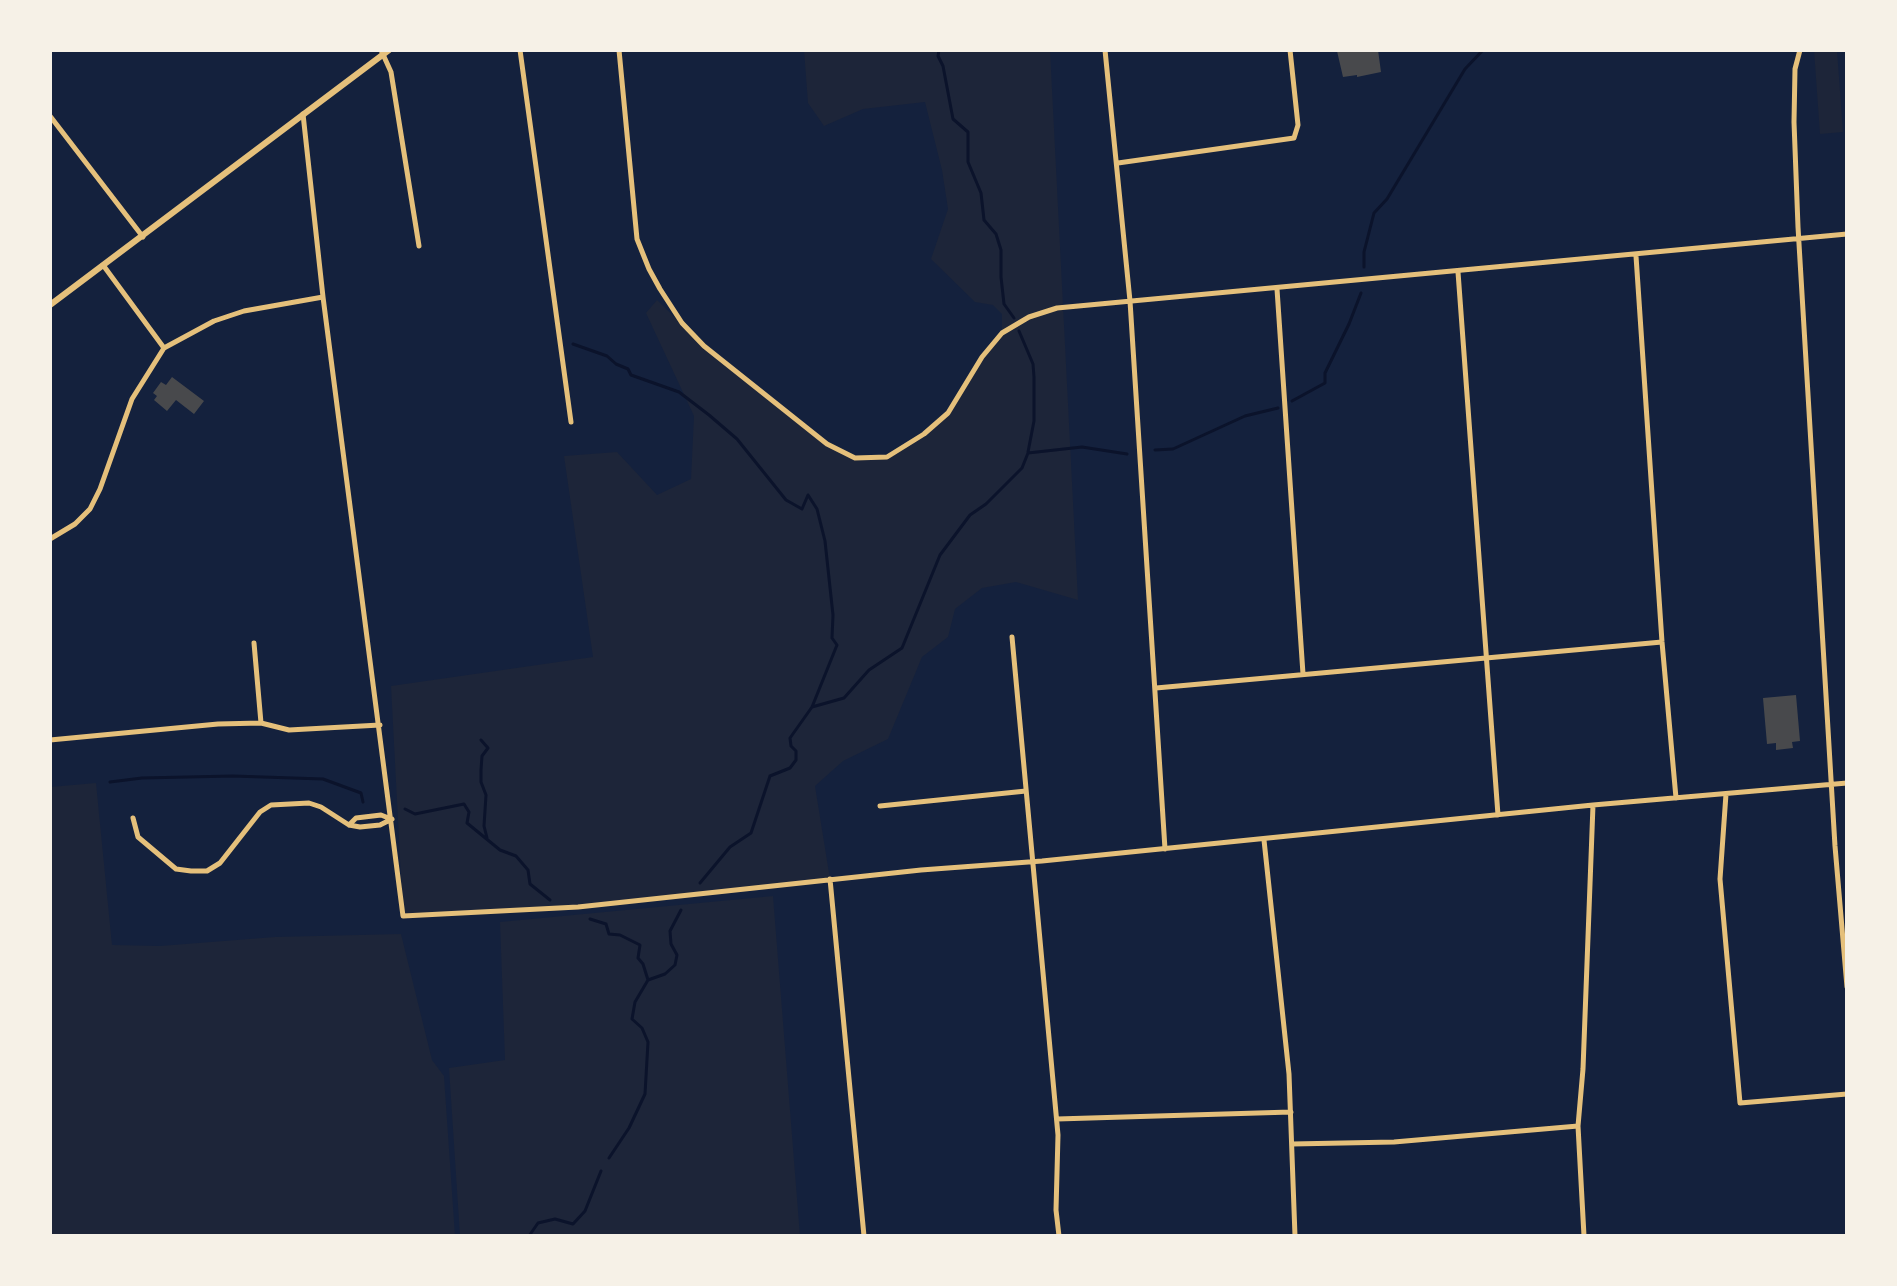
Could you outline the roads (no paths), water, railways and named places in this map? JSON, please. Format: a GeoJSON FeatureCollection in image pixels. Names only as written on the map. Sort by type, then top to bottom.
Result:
{"type":"FeatureCollection","features":[{"type":"Feature","properties":{"kind":"street"},"geometry":{"type":"LineString","coordinates":[[520,50],[571,422]]}},
{"type":"Feature","properties":{"kind":"street"},"geometry":{"type":"LineString","coordinates":[[619,50],[637,239],[660,289],[682,323],[704,346],[827,444],[851,456],[887,457],[924,434],[948,413],[982,357],[1002,333],[1029,317],[1057,308],[1847,234]]}},
{"type":"Feature","properties":{"kind":"street"},"geometry":{"type":"LineString","coordinates":[[1105,50],[1130,301],[1165,849]]}},
{"type":"Feature","properties":{"kind":"street"},"geometry":{"type":"LineString","coordinates":[[1117,163],[1294,138],[1298,125],[1290,50]]}},
{"type":"Feature","properties":{"kind":"street"},"geometry":{"type":"LineString","coordinates":[[1800,50],[1795,69],[1794,122],[1799,238],[1847,987]]}},
{"type":"Feature","properties":{"kind":"street"},"geometry":{"type":"LineString","coordinates":[[50,305],[384,51],[391,72],[419,246]]}},
{"type":"Feature","properties":{"kind":"street"},"geometry":{"type":"LineString","coordinates":[[303,114],[323,297],[403,916],[578,907],[830,879],[1847,783]]}},
{"type":"Feature","properties":{"kind":"street"},"geometry":{"type":"LineString","coordinates":[[50,116],[143,237]]}},
{"type":"Feature","properties":{"kind":"street"},"geometry":{"type":"LineString","coordinates":[[1636,256],[1662,642],[1676,798]]}},
{"type":"Feature","properties":{"kind":"street"},"geometry":{"type":"LineString","coordinates":[[103,265],[164,348]]}},
{"type":"Feature","properties":{"kind":"street"},"geometry":{"type":"LineString","coordinates":[[1458,272],[1498,815]]}},
{"type":"Feature","properties":{"kind":"street"},"geometry":{"type":"LineString","coordinates":[[1277,289],[1303,674]]}},
{"type":"Feature","properties":{"kind":"street"},"geometry":{"type":"LineString","coordinates":[[50,539],[75,524],[90,509],[132,399],[164,348],[214,321],[244,311],[323,297]]}},
{"type":"Feature","properties":{"kind":"street"},"geometry":{"type":"LineString","coordinates":[[1012,637],[1057,1119],[1056,1210],[1059,1236]]}},
{"type":"Feature","properties":{"kind":"street"},"geometry":{"type":"LineString","coordinates":[[1156,688],[1662,642]]}},
{"type":"Feature","properties":{"kind":"street"},"geometry":{"type":"LineString","coordinates":[[254,643],[261,723]]}},
{"type":"Feature","properties":{"kind":"street"},"geometry":{"type":"LineString","coordinates":[[50,740],[218,724],[261,723],[289,730],[380,725]]}},
{"type":"Feature","properties":{"kind":"street"},"geometry":{"type":"LineString","coordinates":[[880,806],[1026,791]]}},
{"type":"Feature","properties":{"kind":"street"},"geometry":{"type":"LineString","coordinates":[[1726,794],[1720,879],[1740,1103],[1847,1094]]}},
{"type":"Feature","properties":{"kind":"street"},"geometry":{"type":"LineString","coordinates":[[133,818],[138,837],[176,869],[191,871],[207,871],[220,863],[260,812],[271,805],[309,803],[349,825],[360,827],[378,826],[392,819]]}},
{"type":"Feature","properties":{"kind":"street"},"geometry":{"type":"LineString","coordinates":[[1584,1236],[1578,1126],[1593,805]]}},
{"type":"Feature","properties":{"kind":"street"},"geometry":{"type":"LineString","coordinates":[[349,825],[356,818],[380,815],[392,819]]}},
{"type":"Feature","properties":{"kind":"street"},"geometry":{"type":"LineString","coordinates":[[1264,840],[1289,1074],[1295,1236]]}},
{"type":"Feature","properties":{"kind":"street"},"geometry":{"type":"LineString","coordinates":[[830,879],[864,1236]]}},
{"type":"Feature","properties":{"kind":"street"},"geometry":{"type":"LineString","coordinates":[[1057,1119],[1291,1112]]}},
{"type":"Feature","properties":{"kind":"street"},"geometry":{"type":"LineString","coordinates":[[1292,1144],[1410,1141],[1578,1126]]}},
{"type":"Feature","properties":{"kind":"waterway"},"geometry":{"type":"LineString","coordinates":[[939,50],[953,119],[968,132],[968,162],[981,193],[984,220],[996,234],[1001,250],[1004,304],[1014,318]]}},
{"type":"Feature","properties":{"kind":"waterway"},"geometry":{"type":"LineString","coordinates":[[1364,267],[1364,252],[1374,213],[1387,199],[1465,69],[1483,50]]}},
{"type":"Feature","properties":{"kind":"waterway"},"geometry":{"type":"LineString","coordinates":[[1292,401],[1325,383],[1325,373],[1361,293]]}},
{"type":"Feature","properties":{"kind":"waterway"},"geometry":{"type":"LineString","coordinates":[[1019,331],[1033,364],[1034,377],[1034,421],[1028,452]]}},
{"type":"Feature","properties":{"kind":"waterway"},"geometry":{"type":"LineString","coordinates":[[573,344],[607,356],[628,369],[631,375],[679,392],[709,415],[737,439],[786,500],[802,509],[808,495],[817,509],[825,541],[833,615],[832,638],[837,645],[812,707],[790,738],[796,760],[790,768],[770,776],[751,833],[730,847],[700,883]]}},
{"type":"Feature","properties":{"kind":"waterway"},"geometry":{"type":"LineString","coordinates":[[1155,450],[1173,449],[1245,416],[1278,408]]}},
{"type":"Feature","properties":{"kind":"waterway"},"geometry":{"type":"LineString","coordinates":[[812,707],[844,698],[869,670],[902,648],[940,555],[970,515],[986,504],[1022,468],[1028,453],[1082,447],[1127,454]]}},
{"type":"Feature","properties":{"kind":"waterway"},"geometry":{"type":"LineString","coordinates":[[481,740],[488,748],[482,756],[481,770],[486,795],[484,826],[487,838]]}},
{"type":"Feature","properties":{"kind":"waterway"},"geometry":{"type":"LineString","coordinates":[[110,782],[142,778],[233,776],[323,779],[361,793],[363,802]]}},
{"type":"Feature","properties":{"kind":"waterway"},"geometry":{"type":"LineString","coordinates":[[405,809],[415,814],[464,804],[469,812],[467,823],[500,850],[516,856],[528,870],[530,884],[550,900]]}},
{"type":"Feature","properties":{"kind":"waterway"},"geometry":{"type":"LineString","coordinates":[[609,1158],[629,1128],[645,1094],[648,1042],[642,1028],[632,1019],[635,1002],[648,980],[665,974],[675,965],[677,955],[671,944],[670,931],[681,910]]}},
{"type":"Feature","properties":{"kind":"waterway"},"geometry":{"type":"LineString","coordinates":[[590,919],[606,924],[609,934],[620,935],[640,945],[638,958],[648,980]]}},
{"type":"Feature","properties":{"kind":"waterway"},"geometry":{"type":"LineString","coordinates":[[529,1236],[538,1223],[555,1219],[573,1224],[585,1211],[601,1171]]}}]}
